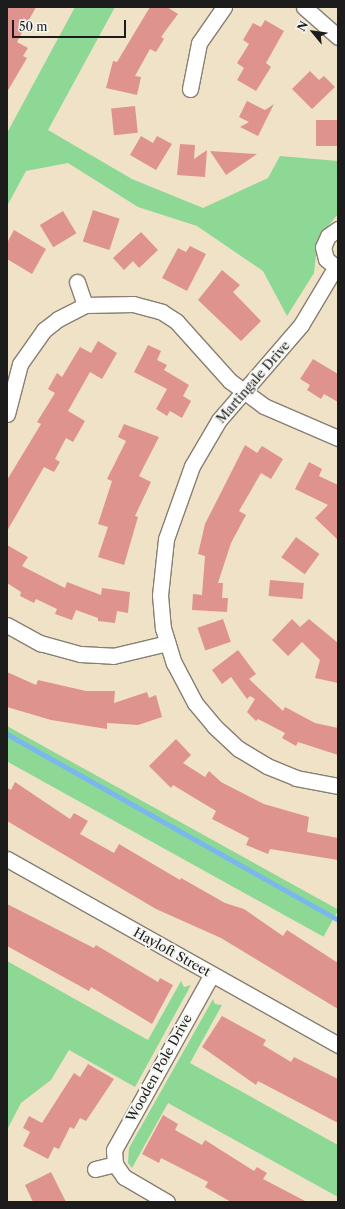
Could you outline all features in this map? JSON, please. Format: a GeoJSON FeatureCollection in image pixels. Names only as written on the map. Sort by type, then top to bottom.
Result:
{"type":"FeatureCollection","features":[{"type":"Feature","properties":{"kind":"street"},"geometry":{"type":"LineString","coordinates":[[190,89],[199,43],[224,7]]}},
{"type":"Feature","properties":{"kind":"street"},"geometry":{"type":"LineString","coordinates":[[304,7],[338,37]]}},
{"type":"Feature","properties":{"kind":"street"},"geometry":{"type":"LineString","coordinates":[[336,268],[326,259],[323,247],[328,236],[338,229]]}},
{"type":"Feature","properties":{"kind":"street","name":"Martingale Drive"},"geometry":{"type":"LineString","coordinates":[[336,268],[300,325],[243,390],[202,447],[171,520],[160,580],[167,643],[195,703],[239,749],[281,772],[338,786]]}},
{"type":"Feature","properties":{"kind":"street"},"geometry":{"type":"LineString","coordinates":[[77,282],[85,305]]}},
{"type":"Feature","properties":{"kind":"street"},"geometry":{"type":"LineString","coordinates":[[7,414],[20,364],[36,340],[58,319],[85,305],[133,304],[162,312],[186,329],[216,367],[243,390],[272,411],[338,438]]}},
{"type":"Feature","properties":{"kind":"street"},"geometry":{"type":"LineString","coordinates":[[7,625],[40,643],[80,654],[113,656],[167,643]]}},
{"type":"Feature","properties":{"kind":"street","name":"Hayloft Street"},"geometry":{"type":"LineString","coordinates":[[7,859],[338,1045]]}},
{"type":"Feature","properties":{"kind":"street","name":"Wooden Pole Drive"},"geometry":{"type":"LineString","coordinates":[[115,1164],[118,1142],[212,974]]}},
{"type":"Feature","properties":{"kind":"street"},"geometry":{"type":"LineString","coordinates":[[95,1170],[115,1164],[127,1179],[167,1202]]}},
{"type":"Feature","properties":{"kind":"green space"},"geometry":{"type":"Polygon","coordinates":[[[75,7],[115,7],[48,130],[132,179],[203,208],[268,178],[280,156],[338,161],[338,214],[318,238],[314,273],[287,316],[263,271],[197,226],[138,207],[68,163],[26,171],[7,206],[7,133],[75,7]]]}},
{"type":"Feature","properties":{"kind":"green space"},"geometry":{"type":"Polygon","coordinates":[[[7,726],[338,909],[323,937],[7,761],[7,726]]]}},
{"type":"Feature","properties":{"kind":"green space"},"geometry":{"type":"Polygon","coordinates":[[[7,961],[148,1040],[181,981],[184,987],[191,985],[135,1087],[69,1050],[51,1080],[21,1103],[7,1130],[7,961]]]}},
{"type":"Feature","properties":{"kind":"green space"},"geometry":{"type":"Polygon","coordinates":[[[213,999],[215,1004],[222,1005],[190,1063],[338,1145],[338,1197],[168,1103],[132,1168],[128,1163],[129,1148],[213,999]]]}},
{"type":"Feature","properties":{"kind":"building"},"geometry":{"type":"Polygon","coordinates":[[[7,7],[36,7],[17,42],[28,48],[23,56],[27,58],[7,92],[7,7]]]}},
{"type":"Feature","properties":{"kind":"building"},"geometry":{"type":"Polygon","coordinates":[[[150,7],[167,7],[178,14],[161,37],[164,39],[156,52],[150,49],[135,76],[141,77],[137,95],[106,88],[113,61],[117,62],[150,7]]]}},
{"type":"Feature","properties":{"kind":"building"},"geometry":{"type":"Polygon","coordinates":[[[265,20],[284,31],[266,63],[271,67],[256,91],[237,80],[244,68],[237,63],[249,44],[243,40],[253,23],[261,27],[265,20]]]}},
{"type":"Feature","properties":{"kind":"building"},"geometry":{"type":"Polygon","coordinates":[[[310,71],[319,80],[324,76],[335,87],[312,109],[292,89],[310,71]]]}},
{"type":"Feature","properties":{"kind":"building"},"geometry":{"type":"Polygon","coordinates":[[[247,101],[265,110],[274,104],[258,136],[240,127],[249,122],[239,117],[247,101]]]}},
{"type":"Feature","properties":{"kind":"building"},"geometry":{"type":"Polygon","coordinates":[[[135,106],[138,133],[114,135],[111,109],[135,106]]]}},
{"type":"Feature","properties":{"kind":"building"},"geometry":{"type":"Polygon","coordinates":[[[316,120],[338,120],[338,146],[316,146],[316,120]]]}},
{"type":"Feature","properties":{"kind":"building"},"geometry":{"type":"Polygon","coordinates":[[[141,136],[153,143],[157,136],[172,144],[156,170],[130,155],[141,136]]]}},
{"type":"Feature","properties":{"kind":"building"},"geometry":{"type":"Polygon","coordinates":[[[180,144],[195,145],[194,159],[207,150],[205,177],[177,175],[180,144]]]}},
{"type":"Feature","properties":{"kind":"building"},"geometry":{"type":"Polygon","coordinates":[[[210,151],[257,154],[226,175],[210,151]]]}},
{"type":"Feature","properties":{"kind":"building"},"geometry":{"type":"Polygon","coordinates":[[[93,210],[120,219],[109,250],[83,241],[93,210]]]}},
{"type":"Feature","properties":{"kind":"building"},"geometry":{"type":"Polygon","coordinates":[[[63,211],[76,233],[53,247],[40,225],[63,211]]]}},
{"type":"Feature","properties":{"kind":"building"},"geometry":{"type":"Polygon","coordinates":[[[14,230],[46,249],[32,274],[7,259],[7,243],[14,230]]]}},
{"type":"Feature","properties":{"kind":"building"},"geometry":{"type":"Polygon","coordinates":[[[141,232],[158,250],[139,268],[133,261],[124,270],[113,258],[141,232]]]}},
{"type":"Feature","properties":{"kind":"building"},"geometry":{"type":"Polygon","coordinates":[[[190,246],[206,254],[187,291],[162,278],[178,248],[186,252],[190,246]]]}},
{"type":"Feature","properties":{"kind":"building"},"geometry":{"type":"Polygon","coordinates":[[[222,270],[240,285],[233,292],[261,321],[241,341],[198,300],[222,270]]]}},
{"type":"Feature","properties":{"kind":"building"},"geometry":{"type":"Polygon","coordinates":[[[98,341],[117,353],[102,379],[90,372],[68,411],[85,421],[73,442],[66,438],[55,459],[60,462],[54,472],[44,467],[7,531],[7,480],[41,424],[37,422],[55,393],[48,389],[57,373],[62,377],[80,347],[91,353],[98,341]]]}},
{"type":"Feature","properties":{"kind":"building"},"geometry":{"type":"Polygon","coordinates":[[[148,345],[161,351],[157,360],[167,365],[164,370],[189,385],[183,396],[191,401],[182,418],[170,411],[167,416],[156,409],[167,389],[134,372],[148,345]]]}},
{"type":"Feature","properties":{"kind":"building"},"geometry":{"type":"Polygon","coordinates":[[[313,359],[338,374],[338,402],[324,394],[321,399],[307,390],[310,385],[300,379],[313,359]]]}},
{"type":"Feature","properties":{"kind":"building"},"geometry":{"type":"Polygon","coordinates":[[[124,424],[159,437],[139,476],[151,482],[135,516],[138,517],[124,565],[98,557],[108,527],[98,524],[112,481],[107,479],[126,441],[118,437],[124,424]]]}},
{"type":"Feature","properties":{"kind":"building"},"geometry":{"type":"Polygon","coordinates":[[[245,445],[257,453],[262,446],[283,459],[271,479],[261,473],[239,511],[246,515],[231,543],[218,583],[223,583],[222,598],[228,598],[227,612],[192,610],[193,594],[202,595],[205,556],[198,554],[205,524],[245,445]]]}},
{"type":"Feature","properties":{"kind":"building"},"geometry":{"type":"Polygon","coordinates":[[[309,462],[322,469],[319,476],[338,485],[338,540],[315,518],[328,505],[295,489],[309,462]]]}},
{"type":"Feature","properties":{"kind":"building"},"geometry":{"type":"Polygon","coordinates":[[[296,537],[319,554],[305,574],[281,557],[296,537]]]}},
{"type":"Feature","properties":{"kind":"building"},"geometry":{"type":"Polygon","coordinates":[[[7,545],[28,557],[22,566],[65,588],[67,582],[101,595],[102,588],[130,592],[128,613],[117,611],[115,623],[98,621],[98,618],[76,610],[72,620],[55,614],[57,609],[36,599],[34,603],[20,596],[21,592],[7,583],[7,545]]]}},
{"type":"Feature","properties":{"kind":"building"},"geometry":{"type":"Polygon","coordinates":[[[270,580],[304,583],[302,599],[269,596],[270,580]]]}},
{"type":"Feature","properties":{"kind":"building"},"geometry":{"type":"Polygon","coordinates":[[[223,619],[231,642],[205,650],[197,628],[223,619]]]}},
{"type":"Feature","properties":{"kind":"building"},"geometry":{"type":"Polygon","coordinates":[[[292,619],[300,627],[309,619],[338,643],[338,683],[315,678],[320,660],[302,642],[288,656],[272,640],[292,619]]]}},
{"type":"Feature","properties":{"kind":"building"},"geometry":{"type":"Polygon","coordinates":[[[238,650],[256,674],[249,679],[283,711],[285,707],[315,723],[338,728],[338,755],[298,742],[296,746],[282,738],[285,733],[258,719],[256,721],[247,712],[255,699],[250,696],[247,699],[231,677],[222,684],[212,670],[238,650]]]}},
{"type":"Feature","properties":{"kind":"building"},"geometry":{"type":"Polygon","coordinates":[[[7,672],[36,685],[38,680],[86,691],[115,691],[114,703],[147,692],[149,698],[156,695],[162,717],[138,725],[107,723],[107,729],[51,720],[7,707],[7,672]]]}},
{"type":"Feature","properties":{"kind":"building"},"geometry":{"type":"Polygon","coordinates":[[[176,739],[191,755],[183,763],[205,777],[209,771],[221,782],[264,804],[309,817],[307,832],[338,838],[338,860],[270,849],[268,854],[246,845],[249,838],[212,819],[216,811],[173,785],[171,788],[149,766],[176,739]]]}},
{"type":"Feature","properties":{"kind":"building"},"geometry":{"type":"Polygon","coordinates":[[[15,782],[70,819],[74,813],[88,821],[80,834],[114,853],[119,844],[180,880],[181,878],[225,903],[244,909],[283,936],[287,930],[338,963],[338,1009],[221,938],[156,909],[7,821],[7,788],[11,790],[15,782]]]}},
{"type":"Feature","properties":{"kind":"building"},"geometry":{"type":"Polygon","coordinates":[[[7,904],[94,948],[96,945],[158,982],[160,978],[173,985],[152,1024],[91,987],[89,991],[7,946],[7,904]]]}},
{"type":"Feature","properties":{"kind":"building"},"geometry":{"type":"Polygon","coordinates":[[[222,1016],[266,1040],[263,1045],[291,1062],[294,1057],[338,1079],[338,1123],[258,1081],[256,1085],[202,1047],[222,1016]]]}},
{"type":"Feature","properties":{"kind":"building"},"geometry":{"type":"Polygon","coordinates":[[[88,1064],[114,1079],[86,1121],[80,1118],[74,1129],[70,1127],[59,1149],[54,1147],[48,1159],[23,1146],[30,1132],[23,1128],[29,1116],[42,1123],[74,1073],[80,1077],[88,1064]]]}},
{"type":"Feature","properties":{"kind":"building"},"geometry":{"type":"Polygon","coordinates":[[[163,1115],[178,1124],[175,1130],[202,1145],[205,1140],[254,1171],[257,1167],[267,1173],[263,1179],[307,1202],[231,1202],[205,1187],[208,1182],[161,1158],[159,1163],[142,1154],[163,1115]]]}},
{"type":"Feature","properties":{"kind":"building"},"geometry":{"type":"Polygon","coordinates":[[[51,1172],[66,1202],[33,1202],[25,1185],[51,1172]]]}},
{"type":"Feature","properties":{"kind":"waterway"},"geometry":{"type":"LineString","coordinates":[[7,734],[338,920]]}}]}
